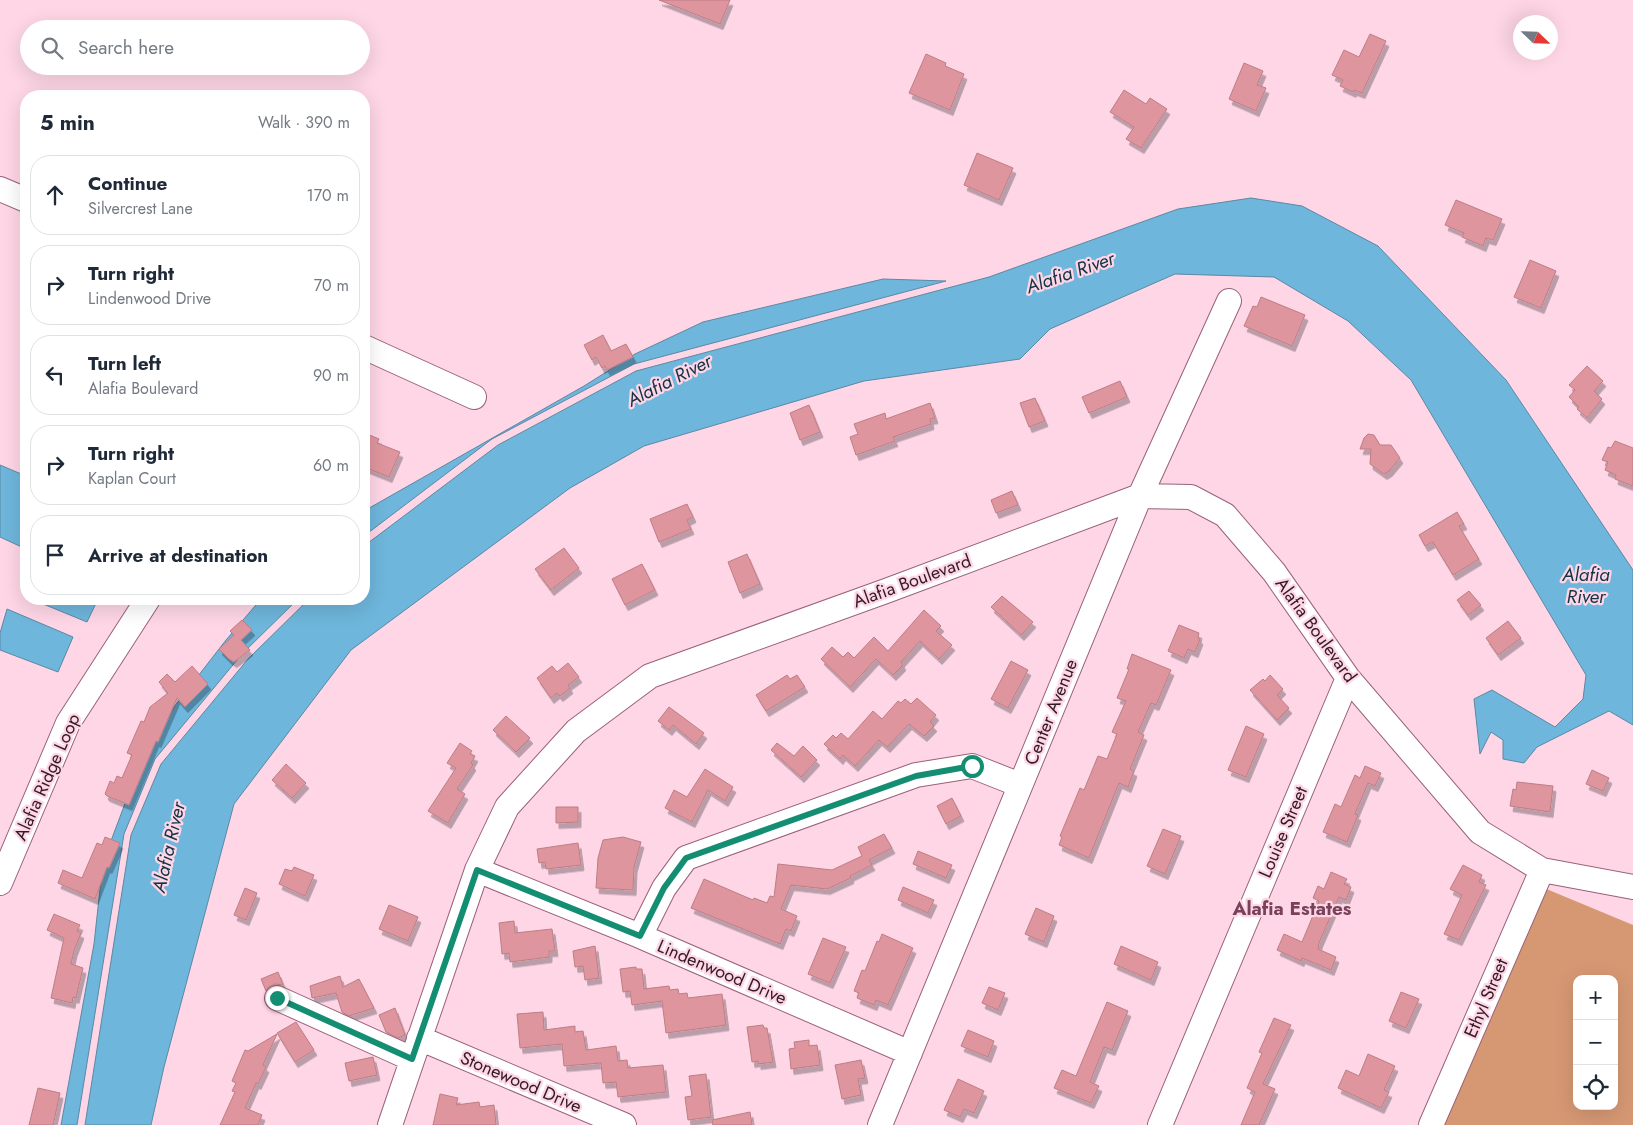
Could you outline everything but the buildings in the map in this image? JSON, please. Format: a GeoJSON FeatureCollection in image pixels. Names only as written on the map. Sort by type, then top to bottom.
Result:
{"type":"FeatureCollection","features":[{"type":"Feature","properties":{"kind":"street"},"geometry":{"type":"LineString","coordinates":[[0,189],[20,197]]}},
{"type":"Feature","properties":{"kind":"street","name":"Center Avenue"},"geometry":{"type":"LineString","coordinates":[[880,1125],[1140,496],[1229,301]]}},
{"type":"Feature","properties":{"kind":"street"},"geometry":{"type":"LineString","coordinates":[[370,350],[474,397]]}},
{"type":"Feature","properties":{"kind":"street","name":"Alafia Boulevard"},"geometry":{"type":"LineString","coordinates":[[390,1125],[477,870],[507,807],[576,731],[650,676],[886,591],[1140,496],[1191,497],[1224,515],[1274,572],[1348,678],[1480,832],[1542,870]]}},
{"type":"Feature","properties":{"kind":"street","name":"Alafia Ridge Loop"},"geometry":{"type":"LineString","coordinates":[[0,883],[68,724],[144,605]]}},
{"type":"Feature","properties":{"kind":"street","name":"Louise Street"},"geometry":{"type":"LineString","coordinates":[[1160,1125],[1348,678]]}},
{"type":"Feature","properties":{"kind":"street"},"geometry":{"type":"LineString","coordinates":[[640,936],[664,888],[686,858],[916,776],[972,766],[1020,785]]}},
{"type":"Feature","properties":{"kind":"street","name":"Lindenwood Drive"},"geometry":{"type":"LineString","coordinates":[[477,870],[640,936],[910,1053]]}},
{"type":"Feature","properties":{"kind":"street"},"geometry":{"type":"LineString","coordinates":[[1542,870],[1633,887]]}},
{"type":"Feature","properties":{"kind":"street","name":"Ethyl Street"},"geometry":{"type":"LineString","coordinates":[[1431,1125],[1542,870]]}},
{"type":"Feature","properties":{"kind":"street","name":"Stonewood Drive"},"geometry":{"type":"LineString","coordinates":[[277,998],[624,1125]]}},
{"type":"Feature","properties":{"kind":"shaded area"},"geometry":{"type":"Polygon","coordinates":[[[1544,888],[1633,925],[1633,1125],[1441,1125],[1544,888]]]}},
{"type":"Feature","properties":{"kind":"water","name":"Alafia River"},"geometry":{"type":"Polygon","coordinates":[[[1251,198],[1302,206],[1378,246],[1506,380],[1633,570],[1633,725],[1609,711],[1537,747],[1524,763],[1503,759],[1503,740],[1491,732],[1480,754],[1474,699],[1492,690],[1555,727],[1583,699],[1586,675],[1411,380],[1348,321],[1274,277],[1175,274],[1050,329],[1020,359],[864,381],[644,446],[570,488],[351,650],[234,804],[164,1067],[151,1125],[85,1125],[131,835],[161,764],[248,659],[303,605],[370,605],[370,541],[498,445],[636,371],[989,277],[1178,209],[1251,198]]]}},
{"type":"Feature","properties":{"kind":"water"},"geometry":{"type":"Polygon","coordinates":[[[883,279],[946,281],[634,364],[492,439],[370,531],[370,508],[584,386],[635,354],[703,322],[883,279]]]}},
{"type":"Feature","properties":{"kind":"water"},"geometry":{"type":"Polygon","coordinates":[[[0,465],[20,473],[20,546],[0,537],[0,465]]]}},
{"type":"Feature","properties":{"kind":"water"},"geometry":{"type":"Polygon","coordinates":[[[46,605],[95,605],[87,622],[46,605]]]}},
{"type":"Feature","properties":{"kind":"water"},"geometry":{"type":"Polygon","coordinates":[[[256,605],[292,605],[242,654],[155,759],[124,834],[77,1125],[61,1125],[94,944],[103,862],[132,785],[174,707],[256,605]]]}},
{"type":"Feature","properties":{"kind":"water"},"geometry":{"type":"Polygon","coordinates":[[[7,609],[73,637],[58,672],[0,650],[0,633],[7,609]]]}},
{"type":"Feature","properties":{"kind":"district","name":"Alafia Estates"},"geometry":{"type":"Point","coordinates":[1292,908]}},
{"type":"Feature","properties":{"kind":"route"},"geometry":{"type":"LineString","coordinates":[[277,998],[412,1059],[477,870],[640,936],[664,888],[686,858],[916,776],[972,766]]}}]}
